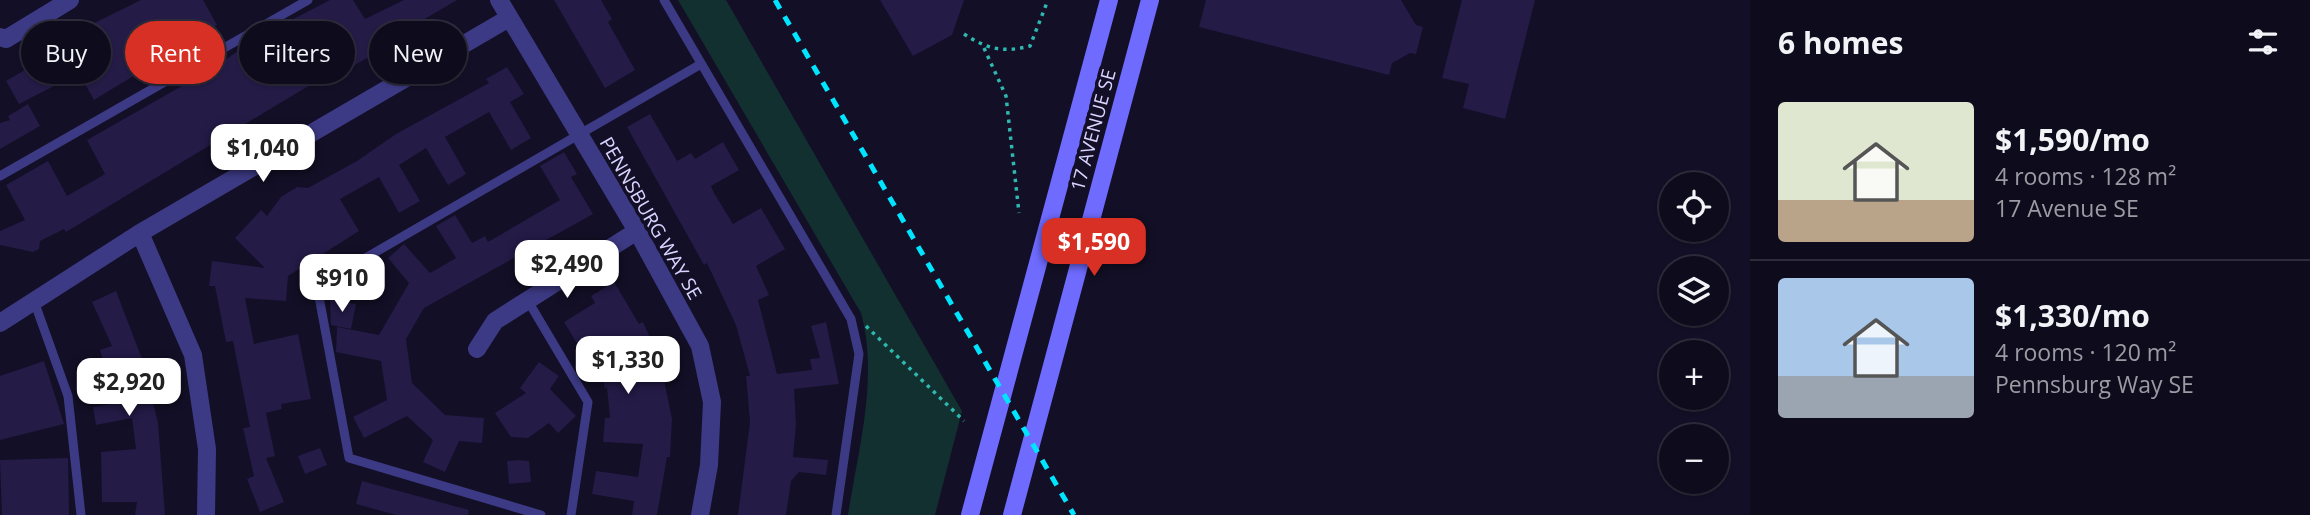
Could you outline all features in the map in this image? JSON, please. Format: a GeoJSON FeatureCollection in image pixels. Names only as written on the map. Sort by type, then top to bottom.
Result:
{"type":"FeatureCollection","features":[{"type":"Feature","properties":{"kind":"main road","name":"17 AVENUE SE"},"geometry":{"type":"LineString","coordinates":[[970,515],[1108,0]]}},
{"type":"Feature","properties":{"kind":"main road","name":"17 AVENUE SE"},"geometry":{"type":"LineString","coordinates":[[1012,515],[1150,0]]}},
{"type":"Feature","properties":{"kind":"street"},"geometry":{"type":"LineString","coordinates":[[0,37],[6,38],[70,0]]}},
{"type":"Feature","properties":{"kind":"street","name":"PENNSBURG WAY SE"},"geometry":{"type":"LineString","coordinates":[[499,0],[637,231],[700,346],[712,402],[709,465],[700,515]]}},
{"type":"Feature","properties":{"kind":"street"},"geometry":{"type":"LineString","coordinates":[[0,323],[140,233],[509,18]]}},
{"type":"Feature","properties":{"kind":"street"},"geometry":{"type":"LineString","coordinates":[[477,349],[495,321],[637,231]]}},
{"type":"Feature","properties":{"kind":"street"},"geometry":{"type":"LineString","coordinates":[[140,233],[193,355],[207,449],[206,515]]}},
{"type":"Feature","properties":{"kind":"lane"},"geometry":{"type":"LineString","coordinates":[[0,176],[308,0]]}},
{"type":"Feature","properties":{"kind":"lane"},"geometry":{"type":"LineString","coordinates":[[664,0],[851,319],[859,354],[836,515]]}},
{"type":"Feature","properties":{"kind":"lane"},"geometry":{"type":"LineString","coordinates":[[541,515],[349,458],[317,286],[701,64]]}},
{"type":"Feature","properties":{"kind":"lane"},"geometry":{"type":"LineString","coordinates":[[34,301],[68,396],[82,515]]}},
{"type":"Feature","properties":{"kind":"lane"},"geometry":{"type":"LineString","coordinates":[[528,301],[588,401],[571,515]]}},
{"type":"Feature","properties":{"kind":"path"},"geometry":{"type":"LineString","coordinates":[[964,34],[984,48],[1010,51],[1030,46],[1048,0]]}},
{"type":"Feature","properties":{"kind":"path"},"geometry":{"type":"LineString","coordinates":[[984,48],[1006,96],[1019,213]]}},
{"type":"Feature","properties":{"kind":"path"},"geometry":{"type":"LineString","coordinates":[[851,319],[878,335],[918,378],[964,421]]}},
{"type":"Feature","properties":{"kind":"green space"},"geometry":{"type":"Polygon","coordinates":[[[678,0],[726,0],[962,411],[935,515],[848,515],[867,389],[868,363],[861,313],[678,0]]]}},
{"type":"Feature","properties":{"kind":"building"},"geometry":{"type":"Polygon","coordinates":[[[141,0],[203,0],[215,21],[125,21],[125,81],[94,100],[85,84],[111,84],[111,21],[98,21],[141,0]]]}},
{"type":"Feature","properties":{"kind":"building"},"geometry":{"type":"Polygon","coordinates":[[[330,0],[353,0],[365,19],[404,0],[457,0],[421,21],[369,21],[369,57],[355,65],[355,21],[290,21],[330,0]]]}},
{"type":"Feature","properties":{"kind":"building"},"geometry":{"type":"Polygon","coordinates":[[[554,0],[601,0],[612,19],[608,22],[635,70],[605,88],[554,0]]]}},
{"type":"Feature","properties":{"kind":"building"},"geometry":{"type":"Polygon","coordinates":[[[880,0],[964,0],[952,35],[913,56],[880,0]]]}},
{"type":"Feature","properties":{"kind":"building"},"geometry":{"type":"Polygon","coordinates":[[[1206,0],[1401,0],[1416,25],[1423,27],[1416,54],[1410,53],[1392,63],[1389,75],[1199,27],[1206,0]]]}},
{"type":"Feature","properties":{"kind":"building"},"geometry":{"type":"Polygon","coordinates":[[[1462,0],[1535,0],[1505,119],[1463,108],[1469,84],[1442,78],[1462,0]]]}},
{"type":"Feature","properties":{"kind":"building"},"geometry":{"type":"Polygon","coordinates":[[[239,50],[239,84],[312,84],[66,232],[64,229],[40,241],[39,249],[33,252],[0,245],[0,231],[25,220],[6,185],[48,161],[67,196],[105,174],[87,140],[185,84],[225,84],[225,60],[239,50]]]}},
{"type":"Feature","properties":{"kind":"building"},"geometry":{"type":"Polygon","coordinates":[[[507,67],[524,94],[510,102],[531,138],[511,150],[489,112],[445,137],[466,174],[448,185],[426,148],[399,165],[420,201],[399,213],[379,177],[340,199],[359,231],[288,276],[286,301],[245,298],[254,344],[298,334],[311,399],[281,404],[282,409],[266,413],[275,456],[266,458],[284,502],[260,512],[247,479],[254,476],[243,428],[250,427],[233,341],[226,342],[215,286],[209,286],[212,261],[265,268],[235,238],[261,210],[267,216],[281,197],[297,187],[308,188],[357,161],[396,134],[489,83],[486,79],[507,67]]]}},
{"type":"Feature","properties":{"kind":"building"},"geometry":{"type":"Polygon","coordinates":[[[21,72],[21,84],[58,84],[19,104],[6,81],[21,72]]]}},
{"type":"Feature","properties":{"kind":"building"},"geometry":{"type":"Polygon","coordinates":[[[28,104],[40,126],[0,149],[0,123],[10,120],[8,116],[28,104]]]}},
{"type":"Feature","properties":{"kind":"building"},"geometry":{"type":"Polygon","coordinates":[[[650,114],[677,161],[691,153],[695,159],[723,142],[739,170],[711,186],[714,193],[733,224],[761,208],[785,249],[756,266],[769,295],[758,300],[777,374],[812,370],[810,359],[820,358],[811,326],[826,322],[839,384],[794,389],[796,424],[793,457],[828,460],[826,475],[799,472],[791,481],[786,515],[738,515],[750,422],[746,376],[750,376],[736,325],[707,263],[704,265],[627,127],[650,114]]]}},
{"type":"Feature","properties":{"kind":"building"},"geometry":{"type":"Polygon","coordinates":[[[564,152],[577,174],[571,177],[593,214],[424,308],[406,339],[412,383],[445,415],[484,418],[482,443],[459,441],[445,472],[423,462],[433,440],[407,416],[364,438],[353,417],[387,400],[381,361],[336,352],[337,327],[379,335],[409,283],[388,258],[404,244],[430,273],[456,258],[436,226],[455,215],[472,243],[485,236],[488,242],[560,200],[540,166],[564,152]]]}},
{"type":"Feature","properties":{"kind":"building"},"geometry":{"type":"Polygon","coordinates":[[[614,282],[639,324],[643,322],[660,360],[672,419],[670,457],[667,457],[657,515],[632,515],[634,501],[592,494],[596,471],[638,477],[643,444],[603,442],[605,418],[610,418],[607,387],[605,389],[603,378],[599,379],[588,342],[579,347],[564,322],[595,303],[591,296],[614,282]]]}},
{"type":"Feature","properties":{"kind":"building"},"geometry":{"type":"Polygon","coordinates":[[[116,291],[144,364],[158,423],[165,515],[135,515],[137,502],[102,502],[101,452],[136,449],[132,418],[96,425],[93,407],[116,403],[100,350],[112,346],[92,302],[116,291]]]}},
{"type":"Feature","properties":{"kind":"building"},"geometry":{"type":"Polygon","coordinates":[[[330,299],[356,304],[351,329],[331,325],[330,299]]]}},
{"type":"Feature","properties":{"kind":"building"},"geometry":{"type":"Polygon","coordinates":[[[44,361],[64,424],[0,440],[0,376],[44,361]]]}},
{"type":"Feature","properties":{"kind":"building"},"geometry":{"type":"Polygon","coordinates":[[[539,362],[559,376],[550,389],[576,416],[558,433],[549,423],[528,438],[511,437],[495,413],[526,393],[520,388],[539,362]]]}},
{"type":"Feature","properties":{"kind":"building"},"geometry":{"type":"Polygon","coordinates":[[[320,448],[327,465],[305,474],[298,456],[320,448]]]}},
{"type":"Feature","properties":{"kind":"building"},"geometry":{"type":"Polygon","coordinates":[[[68,458],[69,515],[2,515],[0,460],[68,458]]]}},
{"type":"Feature","properties":{"kind":"building"},"geometry":{"type":"Polygon","coordinates":[[[507,461],[529,461],[531,482],[509,484],[507,461]]]}},
{"type":"Feature","properties":{"kind":"building"},"geometry":{"type":"Polygon","coordinates":[[[362,481],[469,510],[468,515],[396,515],[356,504],[362,481]]]}},
{"type":"Feature","properties":{"kind":"railway"},"geometry":{"type":"LineString","coordinates":[[775,0],[1074,515]]}}]}
